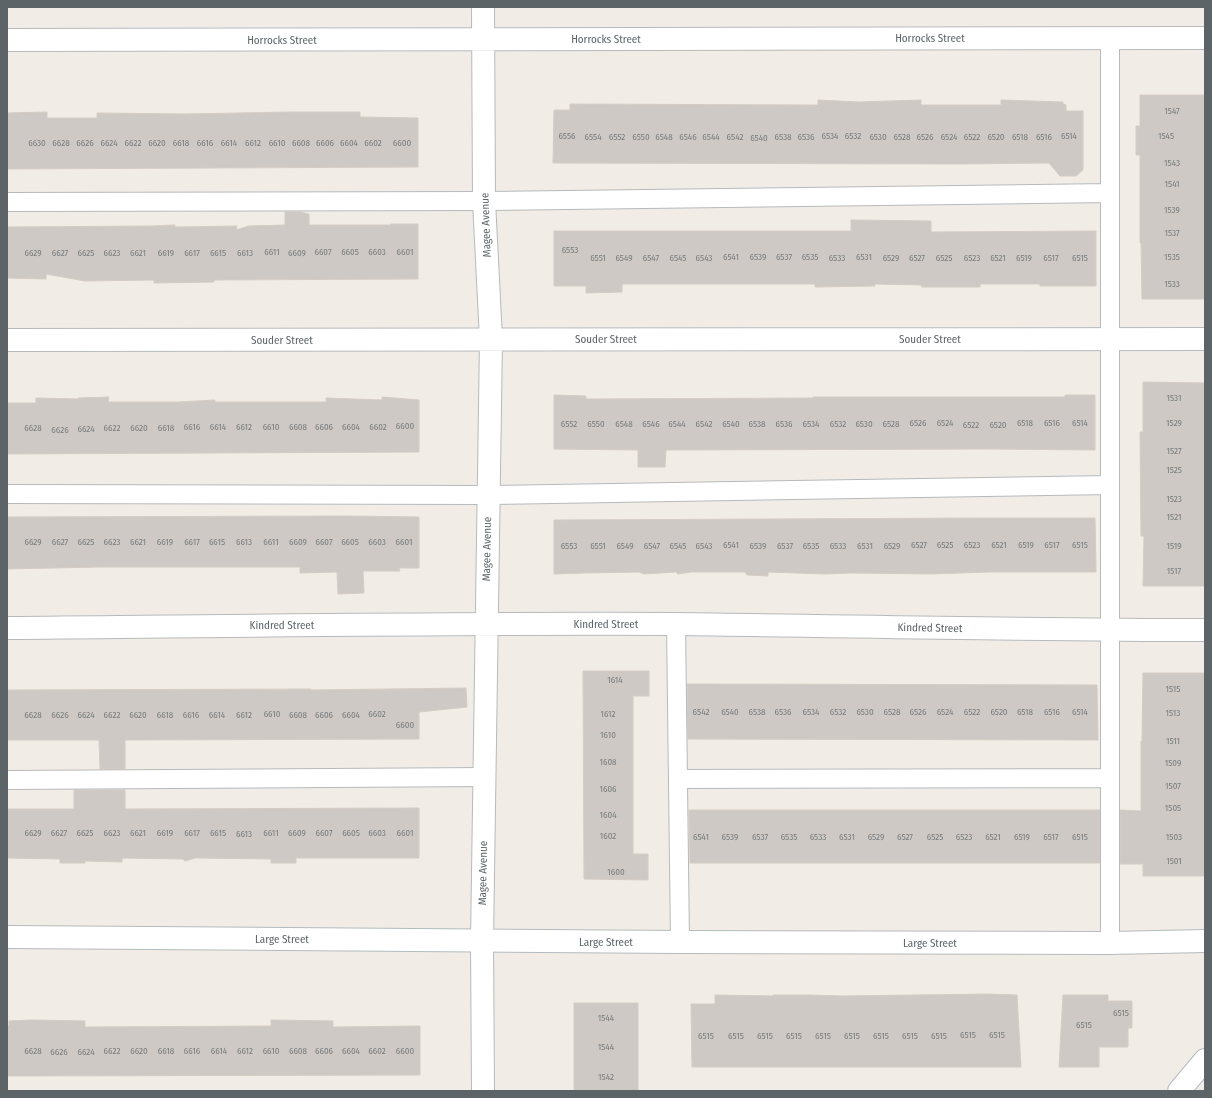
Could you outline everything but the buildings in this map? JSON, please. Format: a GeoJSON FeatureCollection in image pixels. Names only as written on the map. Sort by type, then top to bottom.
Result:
{"type":"FeatureCollection","features":[{"type":"Feature","properties":{"kind":"street","name":"Magee Avenue"},"geometry":{"type":"LineString","coordinates":[[483,7],[484,201],[491,339],[482,941],[483,1091]]}},
{"type":"Feature","properties":{"kind":"street","name":"Horrocks Street"},"geometry":{"type":"LineString","coordinates":[[7,40],[1205,38]]}},
{"type":"Feature","properties":{"kind":"street","name":"Souder Street"},"geometry":{"type":"LineString","coordinates":[[7,340],[1205,339]]}},
{"type":"Feature","properties":{"kind":"street","name":"Kindred Street"},"geometry":{"type":"LineString","coordinates":[[7,628],[676,624],[1205,630]]}},
{"type":"Feature","properties":{"kind":"street","name":"Large Street"},"geometry":{"type":"LineString","coordinates":[[7,937],[680,942],[1110,943],[1205,941]]}},
{"type":"Feature","properties":{"kind":"street"},"geometry":{"type":"LineString","coordinates":[[1179,1091],[1205,1060]]}},
{"type":"Feature","properties":{"kind":"lane"},"geometry":{"type":"LineString","coordinates":[[1110,37],[1110,943]]}},
{"type":"Feature","properties":{"kind":"lane"},"geometry":{"type":"LineString","coordinates":[[7,202],[484,201],[1110,193]]}},
{"type":"Feature","properties":{"kind":"lane"},"geometry":{"type":"LineString","coordinates":[[7,494],[488,495],[1110,485]]}},
{"type":"Feature","properties":{"kind":"lane"},"geometry":{"type":"LineString","coordinates":[[676,624],[680,942]]}},
{"type":"Feature","properties":{"kind":"lane"},"geometry":{"type":"LineString","coordinates":[[7,780],[485,777]]}},
{"type":"Feature","properties":{"kind":"lane"},"geometry":{"type":"LineString","coordinates":[[678,779],[1109,778]]}}]}
